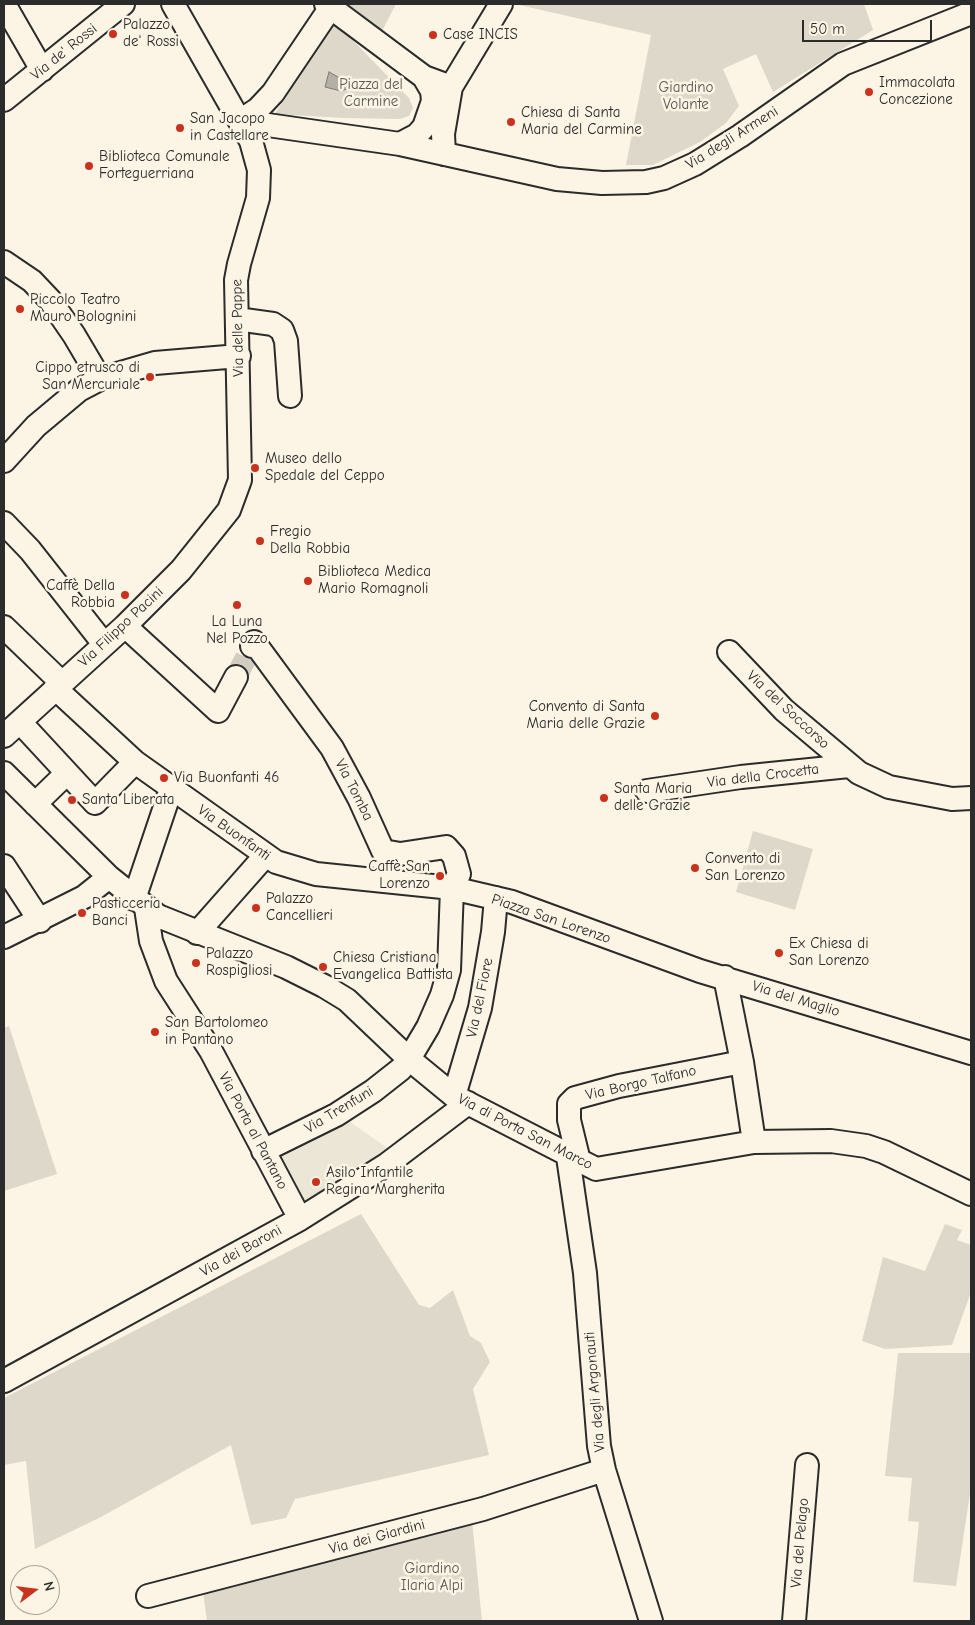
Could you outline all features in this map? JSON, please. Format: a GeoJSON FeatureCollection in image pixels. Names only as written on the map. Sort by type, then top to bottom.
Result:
{"type":"FeatureCollection","features":[{"type":"Feature","properties":{"kind":"street"},"geometry":{"type":"LineString","coordinates":[[4,4],[42,70]]}},
{"type":"Feature","properties":{"kind":"street","name":"Via de' Rossi"},"geometry":{"type":"LineString","coordinates":[[4,100],[123,4]]}},
{"type":"Feature","properties":{"kind":"street","name":"Via delle Pappe"},"geometry":{"type":"LineString","coordinates":[[173,4],[256,154],[260,180],[258,198],[238,264],[236,290],[239,356],[240,480],[229,510]]}},
{"type":"Feature","properties":{"kind":"street"},"geometry":{"type":"LineString","coordinates":[[240,122],[400,144],[444,154],[443,134],[450,88],[501,4]]}},
{"type":"Feature","properties":{"kind":"street"},"geometry":{"type":"LineString","coordinates":[[240,122],[258,109],[273,93],[330,5],[424,77],[450,88]]}},
{"type":"Feature","properties":{"kind":"street","name":"Via degli Armeni"},"geometry":{"type":"LineString","coordinates":[[444,154],[557,179],[582,182],[630,183],[664,178],[695,164],[740,136],[843,64],[971,13]]}},
{"type":"Feature","properties":{"kind":"street"},"geometry":{"type":"LineString","coordinates":[[400,144],[420,132],[430,109],[433,94],[424,77]]}},
{"type":"Feature","properties":{"kind":"street"},"geometry":{"type":"LineString","coordinates":[[4,262],[32,281],[50,300],[74,335],[100,379]]}},
{"type":"Feature","properties":{"kind":"street"},"geometry":{"type":"LineString","coordinates":[[237,320],[273,324],[282,330],[286,341],[290,396]]}},
{"type":"Feature","properties":{"kind":"street"},"geometry":{"type":"LineString","coordinates":[[4,461],[42,420],[79,390],[100,379],[155,363],[239,356]]}},
{"type":"Feature","properties":{"kind":"street","name":"Via Filippo Pacini"},"geometry":{"type":"LineString","coordinates":[[12,730],[58,685],[125,626],[181,570],[229,510]]}},
{"type":"Feature","properties":{"kind":"street"},"geometry":{"type":"LineString","coordinates":[[4,523],[30,550],[104,644]]}},
{"type":"Feature","properties":{"kind":"street"},"geometry":{"type":"LineString","coordinates":[[125,626],[218,711],[236,677]]}},
{"type":"Feature","properties":{"kind":"street","name":"Via Buonfanti"},"geometry":{"type":"LineString","coordinates":[[4,627],[58,685],[135,762],[265,856],[276,862],[316,874],[452,888]]}},
{"type":"Feature","properties":{"kind":"street","name":"Via Tomba"},"geometry":{"type":"LineString","coordinates":[[253,644],[332,748],[359,798],[381,850],[386,853],[400,854],[446,847],[454,856],[459,874],[452,888]]}},
{"type":"Feature","properties":{"kind":"street","name":"Via del Soccorso"},"geometry":{"type":"LineString","coordinates":[[729,652],[784,710],[849,766],[866,777],[889,786],[952,799],[971,798]]}},
{"type":"Feature","properties":{"kind":"street"},"geometry":{"type":"LineString","coordinates":[[12,730],[67,773],[95,803],[135,762]]}},
{"type":"Feature","properties":{"kind":"street","name":"Via della Crocetta"},"geometry":{"type":"LineString","coordinates":[[648,791],[741,777],[849,766]]}},
{"type":"Feature","properties":{"kind":"street","name":"Via di Porta San Marco"},"geometry":{"type":"LineString","coordinates":[[4,773],[109,877],[140,903],[168,921],[286,967],[337,993],[363,1014],[409,1059],[461,1099],[573,1159],[596,1169],[610,1168],[754,1142],[831,1140],[866,1146],[901,1160],[971,1194]]}},
{"type":"Feature","properties":{"kind":"street"},"geometry":{"type":"LineString","coordinates":[[35,804],[67,773]]}},
{"type":"Feature","properties":{"kind":"street"},"geometry":{"type":"LineString","coordinates":[[140,903],[151,855],[171,789]]}},
{"type":"Feature","properties":{"kind":"street"},"geometry":{"type":"LineString","coordinates":[[202,935],[265,856]]}},
{"type":"Feature","properties":{"kind":"street"},"geometry":{"type":"LineString","coordinates":[[4,866],[40,921]]}},
{"type":"Feature","properties":{"kind":"street"},"geometry":{"type":"LineString","coordinates":[[4,937],[40,921],[84,897],[109,877]]}},
{"type":"Feature","properties":{"kind":"street","name":"Piazza San Lorenzo"},"geometry":{"type":"LineString","coordinates":[[452,888],[496,898],[588,929],[621,944]]}},
{"type":"Feature","properties":{"kind":"street","name":"Via Trenfuni"},"geometry":{"type":"LineString","coordinates":[[262,1151],[336,1115],[373,1091],[401,1069],[409,1059],[436,1011],[449,970],[452,888]]}},
{"type":"Feature","properties":{"kind":"street","name":"Via del Fiore"},"geometry":{"type":"LineString","coordinates":[[461,1099],[480,1008],[493,932],[496,898]]}},
{"type":"Feature","properties":{"kind":"street","name":"Via Porta al Pantano"},"geometry":{"type":"LineString","coordinates":[[140,903],[151,941],[166,981],[211,1051],[262,1151],[300,1219]]}},
{"type":"Feature","properties":{"kind":"street","name":"Via del Maglio"},"geometry":{"type":"LineString","coordinates":[[621,944],[700,971],[971,1053]]}},
{"type":"Feature","properties":{"kind":"street"},"geometry":{"type":"LineString","coordinates":[[725,977],[742,1062],[754,1142]]}},
{"type":"Feature","properties":{"kind":"street","name":"Via Borgo Talfano"},"geometry":{"type":"LineString","coordinates":[[573,1159],[569,1104],[575,1098],[619,1086],[742,1062]]}},
{"type":"Feature","properties":{"kind":"street","name":"Via dei Baroni"},"geometry":{"type":"LineString","coordinates":[[4,1382],[300,1219],[386,1165],[461,1099]]}},
{"type":"Feature","properties":{"kind":"street","name":"Via degli Argonauti"},"geometry":{"type":"LineString","coordinates":[[573,1159],[585,1273],[597,1426],[604,1470],[651,1621]]}},
{"type":"Feature","properties":{"kind":"street","name":"Via del Pelago"},"geometry":{"type":"LineString","coordinates":[[794,1621],[807,1466]]}},
{"type":"Feature","properties":{"kind":"street","name":"Via dei Giardini"},"geometry":{"type":"LineString","coordinates":[[148,1596],[483,1509],[604,1470]]}},
{"type":"Feature","properties":{"kind":"shaded area"},"geometry":{"type":"Polygon","coordinates":[[[329,72],[347,82],[347,89],[341,91],[325,87],[329,72]]]}},
{"type":"Feature","properties":{"kind":"shaded area","name":"Asilo Infantile Regina Margherita"},"geometry":{"type":"Polygon","coordinates":[[[343,1117],[386,1147],[393,1156],[300,1209],[270,1155],[343,1117]]]}},
{"type":"Feature","properties":{"kind":"green space"},"geometry":{"type":"Polygon","coordinates":[[[345,4],[396,4],[382,31],[347,11],[345,4]]]}},
{"type":"Feature","properties":{"kind":"green space","name":"Giardino Volante"},"geometry":{"type":"Polygon","coordinates":[[[515,4],[864,4],[873,30],[773,92],[756,54],[723,69],[739,106],[726,123],[700,142],[653,165],[626,165],[651,35],[515,4]]]}},
{"type":"Feature","properties":{"kind":"green space","name":"Piazza del Carmine"},"geometry":{"type":"Polygon","coordinates":[[[333,20],[409,98],[413,108],[409,116],[400,119],[275,114],[333,20]]]}},
{"type":"Feature","properties":{"kind":"green space"},"geometry":{"type":"Polygon","coordinates":[[[753,831],[813,849],[795,910],[736,892],[753,831]]]}},
{"type":"Feature","properties":{"kind":"green space"},"geometry":{"type":"Polygon","coordinates":[[[9,1026],[57,1174],[4,1191],[4,1028],[9,1026]]]}},
{"type":"Feature","properties":{"kind":"green space"},"geometry":{"type":"Polygon","coordinates":[[[361,1214],[419,1305],[430,1308],[453,1290],[470,1336],[481,1343],[490,1362],[473,1389],[489,1455],[295,1499],[286,1518],[251,1525],[231,1445],[101,1517],[35,1549],[26,1461],[4,1465],[4,1398],[361,1214]]]}},
{"type":"Feature","properties":{"kind":"green space"},"geometry":{"type":"Polygon","coordinates":[[[945,1224],[962,1230],[957,1240],[971,1245],[971,1292],[952,1345],[885,1349],[862,1341],[883,1257],[925,1271],[945,1224]]]}},
{"type":"Feature","properties":{"kind":"green space"},"geometry":{"type":"Polygon","coordinates":[[[898,1353],[971,1353],[971,1487],[956,1586],[913,1582],[919,1522],[908,1521],[912,1478],[885,1476],[898,1353]]]}},
{"type":"Feature","properties":{"kind":"green space","name":"Giardino Ilaria Alpi"},"geometry":{"type":"Polygon","coordinates":[[[472,1520],[482,1621],[207,1621],[203,1592],[472,1520]]]}},
{"type":"Feature","properties":{"kind":"tunnel"},"geometry":{"type":"LineString","coordinates":[[236,677],[252,646]]}},
{"type":"Feature","properties":{"kind":"place","name":"Palazzo de' Rossi"},"geometry":{"type":"Point","coordinates":[113,34]}},
{"type":"Feature","properties":{"kind":"place","name":"Case INCIS"},"geometry":{"type":"Point","coordinates":[433,35]}},
{"type":"Feature","properties":{"kind":"place","name":"Immacolata Concezione"},"geometry":{"type":"Point","coordinates":[869,92]}},
{"type":"Feature","properties":{"kind":"place","name":"Chiesa di Santa Maria del Carmine"},"geometry":{"type":"Point","coordinates":[511,122]}},
{"type":"Feature","properties":{"kind":"place","name":"San Jacopo in Castellare"},"geometry":{"type":"Point","coordinates":[180,128]}},
{"type":"Feature","properties":{"kind":"place","name":"Biblioteca Comunale Forteguerriana"},"geometry":{"type":"Point","coordinates":[89,166]}},
{"type":"Feature","properties":{"kind":"place","name":"Piccolo Teatro Mauro Bolognini"},"geometry":{"type":"Point","coordinates":[20,309]}},
{"type":"Feature","properties":{"kind":"place","name":"Cippo etrusco di San Mercuriale"},"geometry":{"type":"Point","coordinates":[150,377]}},
{"type":"Feature","properties":{"kind":"place","name":"Museo dello Spedale del Ceppo"},"geometry":{"type":"Point","coordinates":[255,468]}},
{"type":"Feature","properties":{"kind":"place","name":"Fregio Della Robbia"},"geometry":{"type":"Point","coordinates":[260,541]}},
{"type":"Feature","properties":{"kind":"place","name":"Biblioteca Medica Mario Romagnoli"},"geometry":{"type":"Point","coordinates":[308,581]}},
{"type":"Feature","properties":{"kind":"place","name":"Caffè Della Robbia"},"geometry":{"type":"Point","coordinates":[125,595]}},
{"type":"Feature","properties":{"kind":"place","name":"La Luna Nel Pozzo"},"geometry":{"type":"Point","coordinates":[237,605]}},
{"type":"Feature","properties":{"kind":"place","name":"Convento di Santa Maria delle Grazie"},"geometry":{"type":"Point","coordinates":[655,716]}},
{"type":"Feature","properties":{"kind":"place","name":"Via Buonfanti 46"},"geometry":{"type":"Point","coordinates":[164,778]}},
{"type":"Feature","properties":{"kind":"place","name":"Santa Maria delle Grazie"},"geometry":{"type":"Point","coordinates":[604,798]}},
{"type":"Feature","properties":{"kind":"place","name":"Santa Liberata"},"geometry":{"type":"Point","coordinates":[72,800]}},
{"type":"Feature","properties":{"kind":"place","name":"Convento di San Lorenzo"},"geometry":{"type":"Point","coordinates":[695,868]}},
{"type":"Feature","properties":{"kind":"place","name":"Caffè San Lorenzo"},"geometry":{"type":"Point","coordinates":[440,876]}},
{"type":"Feature","properties":{"kind":"place","name":"Palazzo Cancellieri"},"geometry":{"type":"Point","coordinates":[256,908]}},
{"type":"Feature","properties":{"kind":"place","name":"Pasticceria Banci"},"geometry":{"type":"Point","coordinates":[82,913]}},
{"type":"Feature","properties":{"kind":"place","name":"Ex Chiesa di San Lorenzo"},"geometry":{"type":"Point","coordinates":[779,953]}},
{"type":"Feature","properties":{"kind":"place","name":"Palazzo Rospigliosi"},"geometry":{"type":"Point","coordinates":[196,963]}},
{"type":"Feature","properties":{"kind":"place","name":"Chiesa Cristiana Evangelica Battista"},"geometry":{"type":"Point","coordinates":[323,967]}},
{"type":"Feature","properties":{"kind":"place","name":"San Bartolomeo in Pantano"},"geometry":{"type":"Point","coordinates":[155,1032]}},
{"type":"Feature","properties":{"kind":"place","name":"Asilo Infantile Regina Margherita"},"geometry":{"type":"Point","coordinates":[316,1182]}}]}
